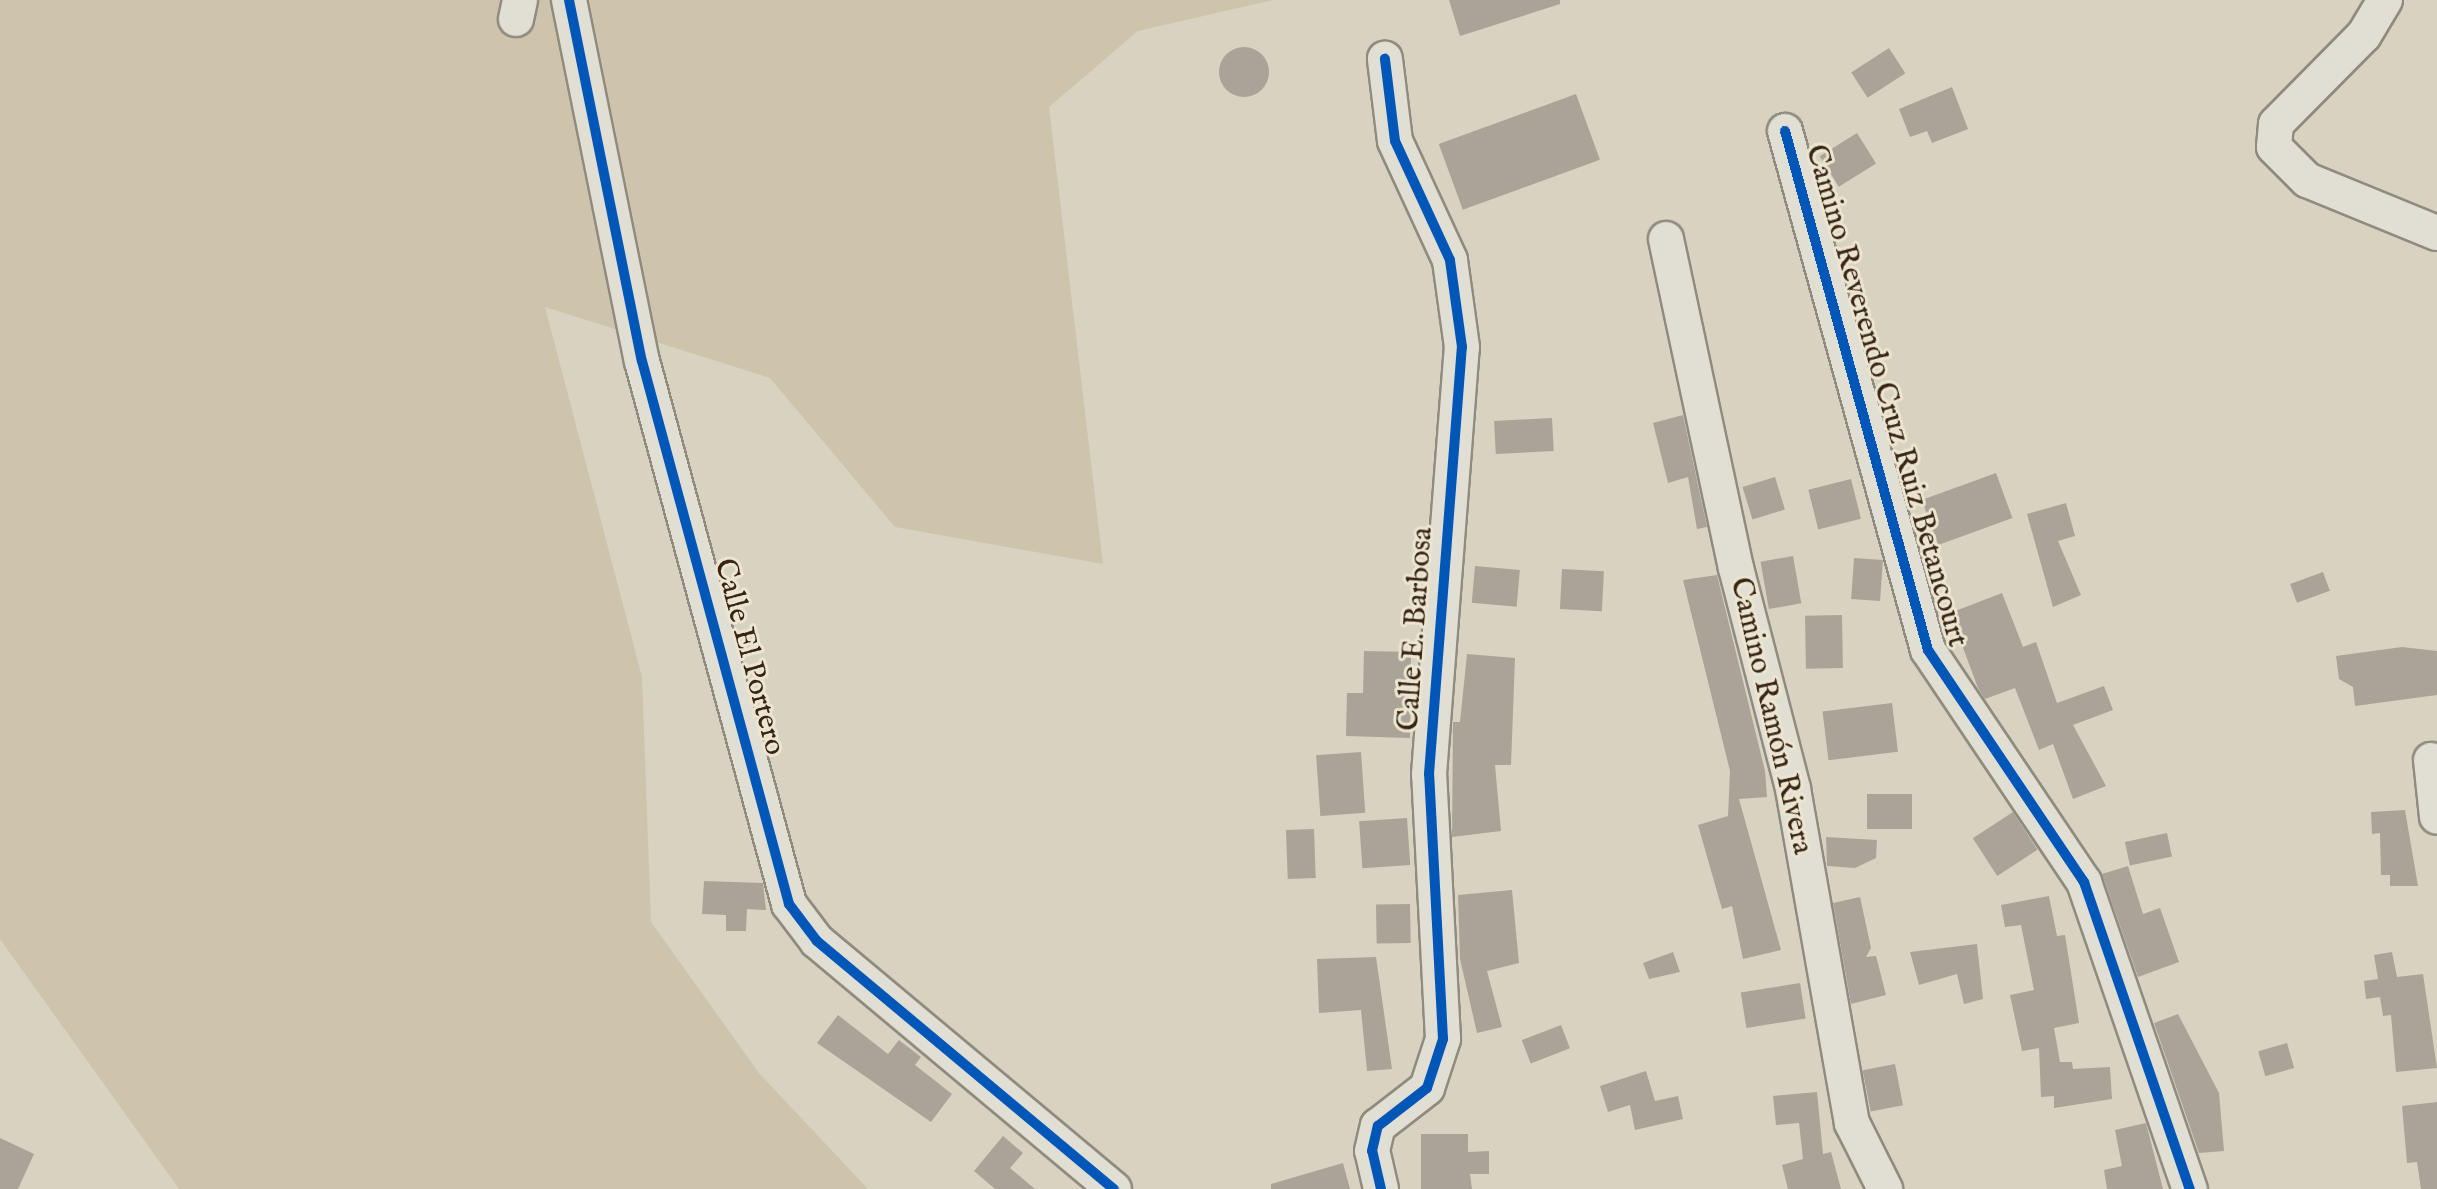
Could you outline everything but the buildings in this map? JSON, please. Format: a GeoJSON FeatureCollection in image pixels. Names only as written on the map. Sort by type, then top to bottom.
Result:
{"type":"FeatureCollection","features":[{"type":"Feature","properties":{"kind":"street","name":"Calle El Portero"},"geometry":{"type":"LineString","coordinates":[[569,0],[642,361],[789,904],[817,941],[1114,1189]]}},
{"type":"Feature","properties":{"kind":"street"},"geometry":{"type":"LineString","coordinates":[[2385,0],[2364,35],[2276,124],[2274,147],[2307,180],[2437,233]]}},
{"type":"Feature","properties":{"kind":"street","name":"Calle E. Barbosa"},"geometry":{"type":"LineString","coordinates":[[1381,1189],[1372,1151],[1378,1126],[1427,1088],[1443,1039],[1429,774],[1462,347],[1450,260],[1395,141],[1385,59]]}},
{"type":"Feature","properties":{"kind":"street","name":"Camino Reverendo Cruz Ruiz Betancourt"},"geometry":{"type":"LineString","coordinates":[[1785,131],[1928,650],[2084,882],[2190,1189]]}},
{"type":"Feature","properties":{"kind":"street","name":"Camino Ramón Rivera"},"geometry":{"type":"LineString","coordinates":[[1666,239],[1736,568],[1793,789],[1852,1123],[1885,1189]]}},
{"type":"Feature","properties":{"kind":"street"},"geometry":{"type":"LineString","coordinates":[[2431,760],[2437,817]]}},
{"type":"Feature","properties":{"kind":"shaded area"},"geometry":{"type":"Polygon","coordinates":[[[0,0],[1273,0],[1138,31],[1049,107],[1103,564],[895,527],[770,378],[545,307],[642,677],[651,922],[759,1073],[868,1189],[179,1189],[0,939],[0,0]]]}},
{"type":"Feature","properties":{"kind":"cycle path"},"geometry":{"type":"LineString","coordinates":[[569,0],[642,361],[789,904],[817,941],[1114,1189]]}},
{"type":"Feature","properties":{"kind":"cycle path"},"geometry":{"type":"LineString","coordinates":[[1381,1189],[1372,1151],[1378,1126],[1427,1088],[1443,1039],[1429,774],[1462,347],[1450,260],[1395,141],[1385,59]]}},
{"type":"Feature","properties":{"kind":"cycle path"},"geometry":{"type":"LineString","coordinates":[[1785,131],[1928,650],[2084,882],[2190,1189]]}}]}
